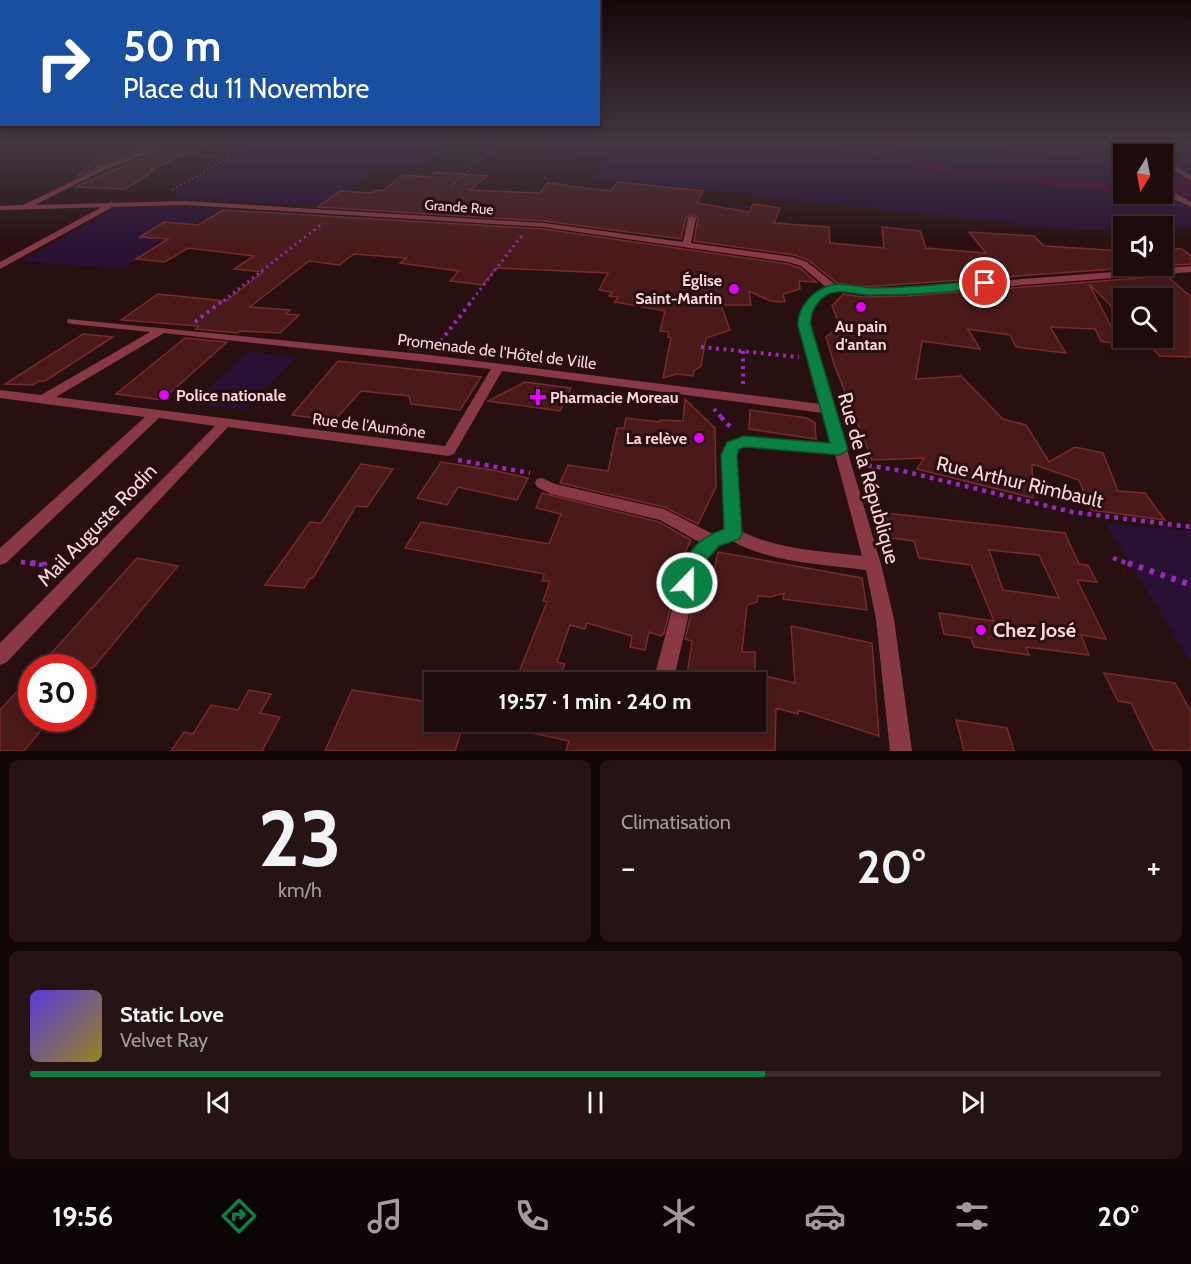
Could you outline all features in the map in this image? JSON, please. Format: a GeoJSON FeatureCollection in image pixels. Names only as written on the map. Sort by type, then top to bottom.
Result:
{"type":"FeatureCollection","features":[{"type":"Feature","properties":{"kind":"street"},"geometry":{"type":"LineString","coordinates":[[22,208],[83,178]]}},
{"type":"Feature","properties":{"kind":"street"},"geometry":{"type":"LineString","coordinates":[[1173,196],[1191,205]]}},
{"type":"Feature","properties":{"kind":"street","name":"Grande Rue"},"geometry":{"type":"LineString","coordinates":[[0,208],[148,203],[531,224],[790,259],[804,264],[833,288]]}},
{"type":"Feature","properties":{"kind":"street"},"geometry":{"type":"LineString","coordinates":[[0,266],[114,204]]}},
{"type":"Feature","properties":{"kind":"street"},"geometry":{"type":"LineString","coordinates":[[686,246],[692,218]]}},
{"type":"Feature","properties":{"kind":"street"},"geometry":{"type":"LineString","coordinates":[[833,288],[863,292],[907,291],[1191,269]]}},
{"type":"Feature","properties":{"kind":"street","name":"Rue de la République"},"geometry":{"type":"LineString","coordinates":[[833,288],[811,301],[804,316],[805,326],[812,358],[873,564],[885,619],[901,751]]}},
{"type":"Feature","properties":{"kind":"street","name":"Promenade de l'Hôtel de Ville"},"geometry":{"type":"LineString","coordinates":[[72,321],[428,358],[827,409]]}},
{"type":"Feature","properties":{"kind":"street"},"geometry":{"type":"LineString","coordinates":[[44,399],[145,337],[162,330]]}},
{"type":"Feature","properties":{"kind":"street"},"geometry":{"type":"LineString","coordinates":[[449,452],[498,367]]}},
{"type":"Feature","properties":{"kind":"street","name":"Rue de l'Aumône"},"geometry":{"type":"LineString","coordinates":[[0,394],[449,452]]}},
{"type":"Feature","properties":{"kind":"street"},"geometry":{"type":"LineString","coordinates":[[6,559],[156,414]]}},
{"type":"Feature","properties":{"kind":"street","name":"Mail Auguste Rodin"},"geometry":{"type":"LineString","coordinates":[[0,656],[225,423]]}},
{"type":"Feature","properties":{"kind":"street"},"geometry":{"type":"LineString","coordinates":[[733,534],[729,455],[732,446],[744,442],[842,456]]}},
{"type":"Feature","properties":{"kind":"street"},"geometry":{"type":"LineString","coordinates":[[542,483],[551,489],[664,515],[712,541]]}},
{"type":"Feature","properties":{"kind":"street"},"geometry":{"type":"LineString","coordinates":[[665,672],[692,564],[712,541],[733,534]]}},
{"type":"Feature","properties":{"kind":"street"},"geometry":{"type":"LineString","coordinates":[[733,534],[744,541],[767,548],[873,564]]}},
{"type":"Feature","properties":{"kind":"path"},"geometry":{"type":"LineString","coordinates":[[148,203],[192,178]]}},
{"type":"Feature","properties":{"kind":"path"},"geometry":{"type":"LineString","coordinates":[[451,187],[461,178]]}},
{"type":"Feature","properties":{"kind":"path"},"geometry":{"type":"LineString","coordinates":[[183,332],[337,212]]}},
{"type":"Feature","properties":{"kind":"path"},"geometry":{"type":"LineString","coordinates":[[428,358],[531,224]]}},
{"type":"Feature","properties":{"kind":"path"},"geometry":{"type":"LineString","coordinates":[[701,347],[812,358]]}},
{"type":"Feature","properties":{"kind":"path"},"geometry":{"type":"LineString","coordinates":[[743,351],[743,398]]}},
{"type":"Feature","properties":{"kind":"path"},"geometry":{"type":"LineString","coordinates":[[699,393],[744,442]]}},
{"type":"Feature","properties":{"kind":"path"},"geometry":{"type":"LineString","coordinates":[[449,452],[460,462],[530,473],[542,483]]}},
{"type":"Feature","properties":{"kind":"path","name":"Rue Arthur Rimbault"},"geometry":{"type":"LineString","coordinates":[[842,456],[900,468],[1033,504],[1122,521],[1191,527]]}},
{"type":"Feature","properties":{"kind":"path"},"geometry":{"type":"LineString","coordinates":[[1113,558],[1191,585]]}},
{"type":"Feature","properties":{"kind":"path"},"geometry":{"type":"LineString","coordinates":[[6,559],[82,570]]}},
{"type":"Feature","properties":{"kind":"shaded area"},"geometry":{"type":"Polygon","coordinates":[[[199,178],[363,178],[327,206],[168,197],[199,178]]]}},
{"type":"Feature","properties":{"kind":"shaded area"},"geometry":{"type":"Polygon","coordinates":[[[593,178],[1113,178],[1113,204],[1173,204],[1173,178],[1191,178],[1191,227],[1173,227],[1173,216],[1113,216],[1113,229],[1075,230],[593,178]]]}},
{"type":"Feature","properties":{"kind":"shaded area"},"geometry":{"type":"Polygon","coordinates":[[[994,178],[1113,181],[1113,192],[994,178]]]}},
{"type":"Feature","properties":{"kind":"shaded area"},"geometry":{"type":"Polygon","coordinates":[[[1173,178],[1191,179],[1191,198],[1173,195],[1173,178]]]}},
{"type":"Feature","properties":{"kind":"shaded area"},"geometry":{"type":"Polygon","coordinates":[[[145,206],[221,208],[123,269],[21,261],[116,208],[145,206]]]}},
{"type":"Feature","properties":{"kind":"shaded area"},"geometry":{"type":"Polygon","coordinates":[[[248,351],[296,357],[246,410],[193,404],[248,351]]]}},
{"type":"Feature","properties":{"kind":"shaded area"},"geometry":{"type":"Polygon","coordinates":[[[1105,523],[1191,531],[1191,662],[1105,523]]]}},
{"type":"Feature","properties":{"kind":"building"},"geometry":{"type":"Polygon","coordinates":[[[96,178],[143,178],[125,189],[75,187],[96,178]]]}},
{"type":"Feature","properties":{"kind":"building"},"geometry":{"type":"Polygon","coordinates":[[[398,178],[485,178],[470,190],[540,193],[547,183],[611,191],[617,182],[703,191],[697,203],[749,212],[753,204],[780,208],[774,223],[829,227],[830,243],[884,248],[882,227],[920,231],[926,248],[986,253],[969,232],[1034,236],[1044,246],[1113,250],[1113,269],[863,287],[837,283],[808,260],[794,255],[694,241],[698,218],[693,214],[686,218],[681,239],[544,221],[318,207],[340,191],[371,193],[375,190],[383,191],[398,178]]]}},
{"type":"Feature","properties":{"kind":"building"},"geometry":{"type":"Polygon","coordinates":[[[223,210],[544,229],[788,264],[800,268],[816,282],[799,281],[800,289],[783,294],[785,302],[770,301],[749,291],[751,305],[721,305],[730,330],[706,338],[701,366],[694,371],[693,376],[677,374],[663,378],[671,338],[668,337],[669,332],[660,331],[665,311],[615,302],[618,297],[609,296],[612,292],[599,290],[608,273],[496,268],[483,285],[450,281],[459,271],[400,263],[406,258],[354,254],[339,265],[309,261],[250,307],[290,310],[286,314],[299,315],[280,333],[240,331],[237,333],[196,329],[199,326],[121,320],[158,294],[226,301],[263,272],[234,269],[254,256],[188,248],[165,262],[136,259],[168,239],[140,237],[164,222],[198,225],[223,210]]]}},
{"type":"Feature","properties":{"kind":"building"},"geometry":{"type":"Polygon","coordinates":[[[1173,249],[1182,249],[1191,256],[1191,264],[1173,265],[1173,249]]]}},
{"type":"Feature","properties":{"kind":"building"},"geometry":{"type":"Polygon","coordinates":[[[1167,276],[1191,297],[1191,357],[1160,356],[1152,348],[1173,348],[1173,288],[1113,288],[1113,308],[1089,284],[1113,330],[1113,343],[1101,341],[1095,329],[1050,327],[1066,353],[1016,347],[1010,335],[968,329],[980,349],[922,341],[916,379],[961,376],[1003,419],[1026,425],[1049,462],[1075,447],[1103,453],[1118,491],[1145,493],[1165,520],[1091,510],[1079,480],[1032,464],[1033,498],[917,469],[924,458],[872,460],[834,364],[826,337],[840,326],[832,306],[843,294],[863,297],[907,296],[1167,276]]]}},
{"type":"Feature","properties":{"kind":"building"},"geometry":{"type":"Polygon","coordinates":[[[83,334],[113,337],[45,381],[39,381],[33,385],[5,384],[83,334]]]}},
{"type":"Feature","properties":{"kind":"building"},"geometry":{"type":"Polygon","coordinates":[[[185,338],[227,342],[162,400],[116,394],[185,338]]]}},
{"type":"Feature","properties":{"kind":"building"},"geometry":{"type":"Polygon","coordinates":[[[338,361],[481,377],[460,410],[411,404],[409,396],[361,391],[334,421],[292,415],[338,361]]]}},
{"type":"Feature","properties":{"kind":"building","name":"Pharmacie Moreau"},"geometry":{"type":"Polygon","coordinates":[[[525,382],[571,388],[560,411],[488,401],[525,382]]]}},
{"type":"Feature","properties":{"kind":"building"},"geometry":{"type":"Polygon","coordinates":[[[685,399],[715,428],[716,487],[698,524],[664,507],[560,483],[568,465],[608,471],[617,428],[624,428],[626,418],[660,422],[660,420],[683,421],[685,399]]]}},
{"type":"Feature","properties":{"kind":"building"},"geometry":{"type":"Polygon","coordinates":[[[750,410],[807,418],[815,423],[816,439],[749,429],[750,410]]]}},
{"type":"Feature","properties":{"kind":"building"},"geometry":{"type":"Polygon","coordinates":[[[441,462],[528,478],[517,500],[458,487],[447,505],[417,498],[441,462]]]}},
{"type":"Feature","properties":{"kind":"building"},"geometry":{"type":"Polygon","coordinates":[[[361,464],[393,469],[367,507],[356,506],[313,578],[310,578],[304,588],[265,585],[310,522],[321,523],[361,464]]]}},
{"type":"Feature","properties":{"kind":"building"},"geometry":{"type":"Polygon","coordinates":[[[542,493],[659,522],[691,540],[684,555],[664,633],[661,636],[649,632],[645,650],[630,647],[632,636],[587,623],[585,629],[570,625],[557,662],[565,664],[562,672],[519,672],[547,602],[543,601],[550,581],[542,581],[544,574],[405,548],[421,522],[549,544],[561,514],[536,508],[542,493]]]}},
{"type":"Feature","properties":{"kind":"building"},"geometry":{"type":"Polygon","coordinates":[[[886,513],[1065,533],[1079,564],[1088,565],[1097,582],[1077,580],[1106,639],[1081,635],[1089,655],[1026,647],[1029,655],[974,647],[971,638],[944,634],[939,613],[994,621],[971,565],[919,558],[914,541],[891,538],[886,513]],[[989,550],[1003,590],[1059,598],[1039,555],[989,550]]]}},
{"type":"Feature","properties":{"kind":"building"},"geometry":{"type":"Polygon","coordinates":[[[718,552],[862,578],[867,610],[783,599],[784,593],[771,597],[758,596],[757,602],[747,605],[742,652],[755,652],[755,672],[687,672],[692,641],[685,639],[696,595],[708,598],[718,552]]]}},
{"type":"Feature","properties":{"kind":"building"},"geometry":{"type":"Polygon","coordinates":[[[137,558],[178,566],[96,664],[96,654],[51,654],[137,558]]]}},
{"type":"Feature","properties":{"kind":"building"},"geometry":{"type":"Polygon","coordinates":[[[791,626],[872,643],[879,736],[798,710],[798,714],[776,708],[775,751],[566,751],[569,741],[527,732],[766,732],[766,676],[795,683],[791,626]]]}},
{"type":"Feature","properties":{"kind":"building"},"geometry":{"type":"Polygon","coordinates":[[[1104,673],[1175,683],[1191,712],[1191,751],[1154,750],[1131,703],[1118,701],[1104,673]]]}},
{"type":"Feature","properties":{"kind":"building"},"geometry":{"type":"Polygon","coordinates":[[[18,690],[18,732],[40,732],[24,751],[0,751],[0,710],[18,690]]]}},
{"type":"Feature","properties":{"kind":"building"},"geometry":{"type":"Polygon","coordinates":[[[249,690],[271,694],[260,713],[280,717],[262,751],[171,751],[184,732],[193,734],[211,705],[238,710],[249,690]]]}},
{"type":"Feature","properties":{"kind":"building"},"geometry":{"type":"Polygon","coordinates":[[[352,690],[424,701],[424,732],[461,732],[455,751],[325,751],[352,690]]]}},
{"type":"Feature","properties":{"kind":"building"},"geometry":{"type":"Polygon","coordinates":[[[956,720],[1007,728],[1014,751],[964,751],[956,720]]]}},
{"type":"Feature","properties":{"kind":"place","name":"Église Saint-Martin"},"geometry":{"type":"Point","coordinates":[734,289]}},
{"type":"Feature","properties":{"kind":"place","name":"Au pain d'antan"},"geometry":{"type":"Point","coordinates":[861,307]}},
{"type":"Feature","properties":{"kind":"place","name":"Police nationale"},"geometry":{"type":"Point","coordinates":[164,395]}},
{"type":"Feature","properties":{"kind":"place","name":"Pharmacie Moreau"},"geometry":{"type":"Point","coordinates":[538,397]}},
{"type":"Feature","properties":{"kind":"place","name":"La relève"},"geometry":{"type":"Point","coordinates":[699,438]}},
{"type":"Feature","properties":{"kind":"place","name":"Chez José"},"geometry":{"type":"Point","coordinates":[981,630]}},
{"type":"Feature","properties":{"kind":"route"},"geometry":{"type":"LineString","coordinates":[[687,583],[692,564],[712,541],[733,534],[729,455],[732,446],[744,442],[840,450],[812,358],[805,326],[804,316],[811,301],[819,294],[833,288],[863,292],[907,291],[985,283]]}}]}
